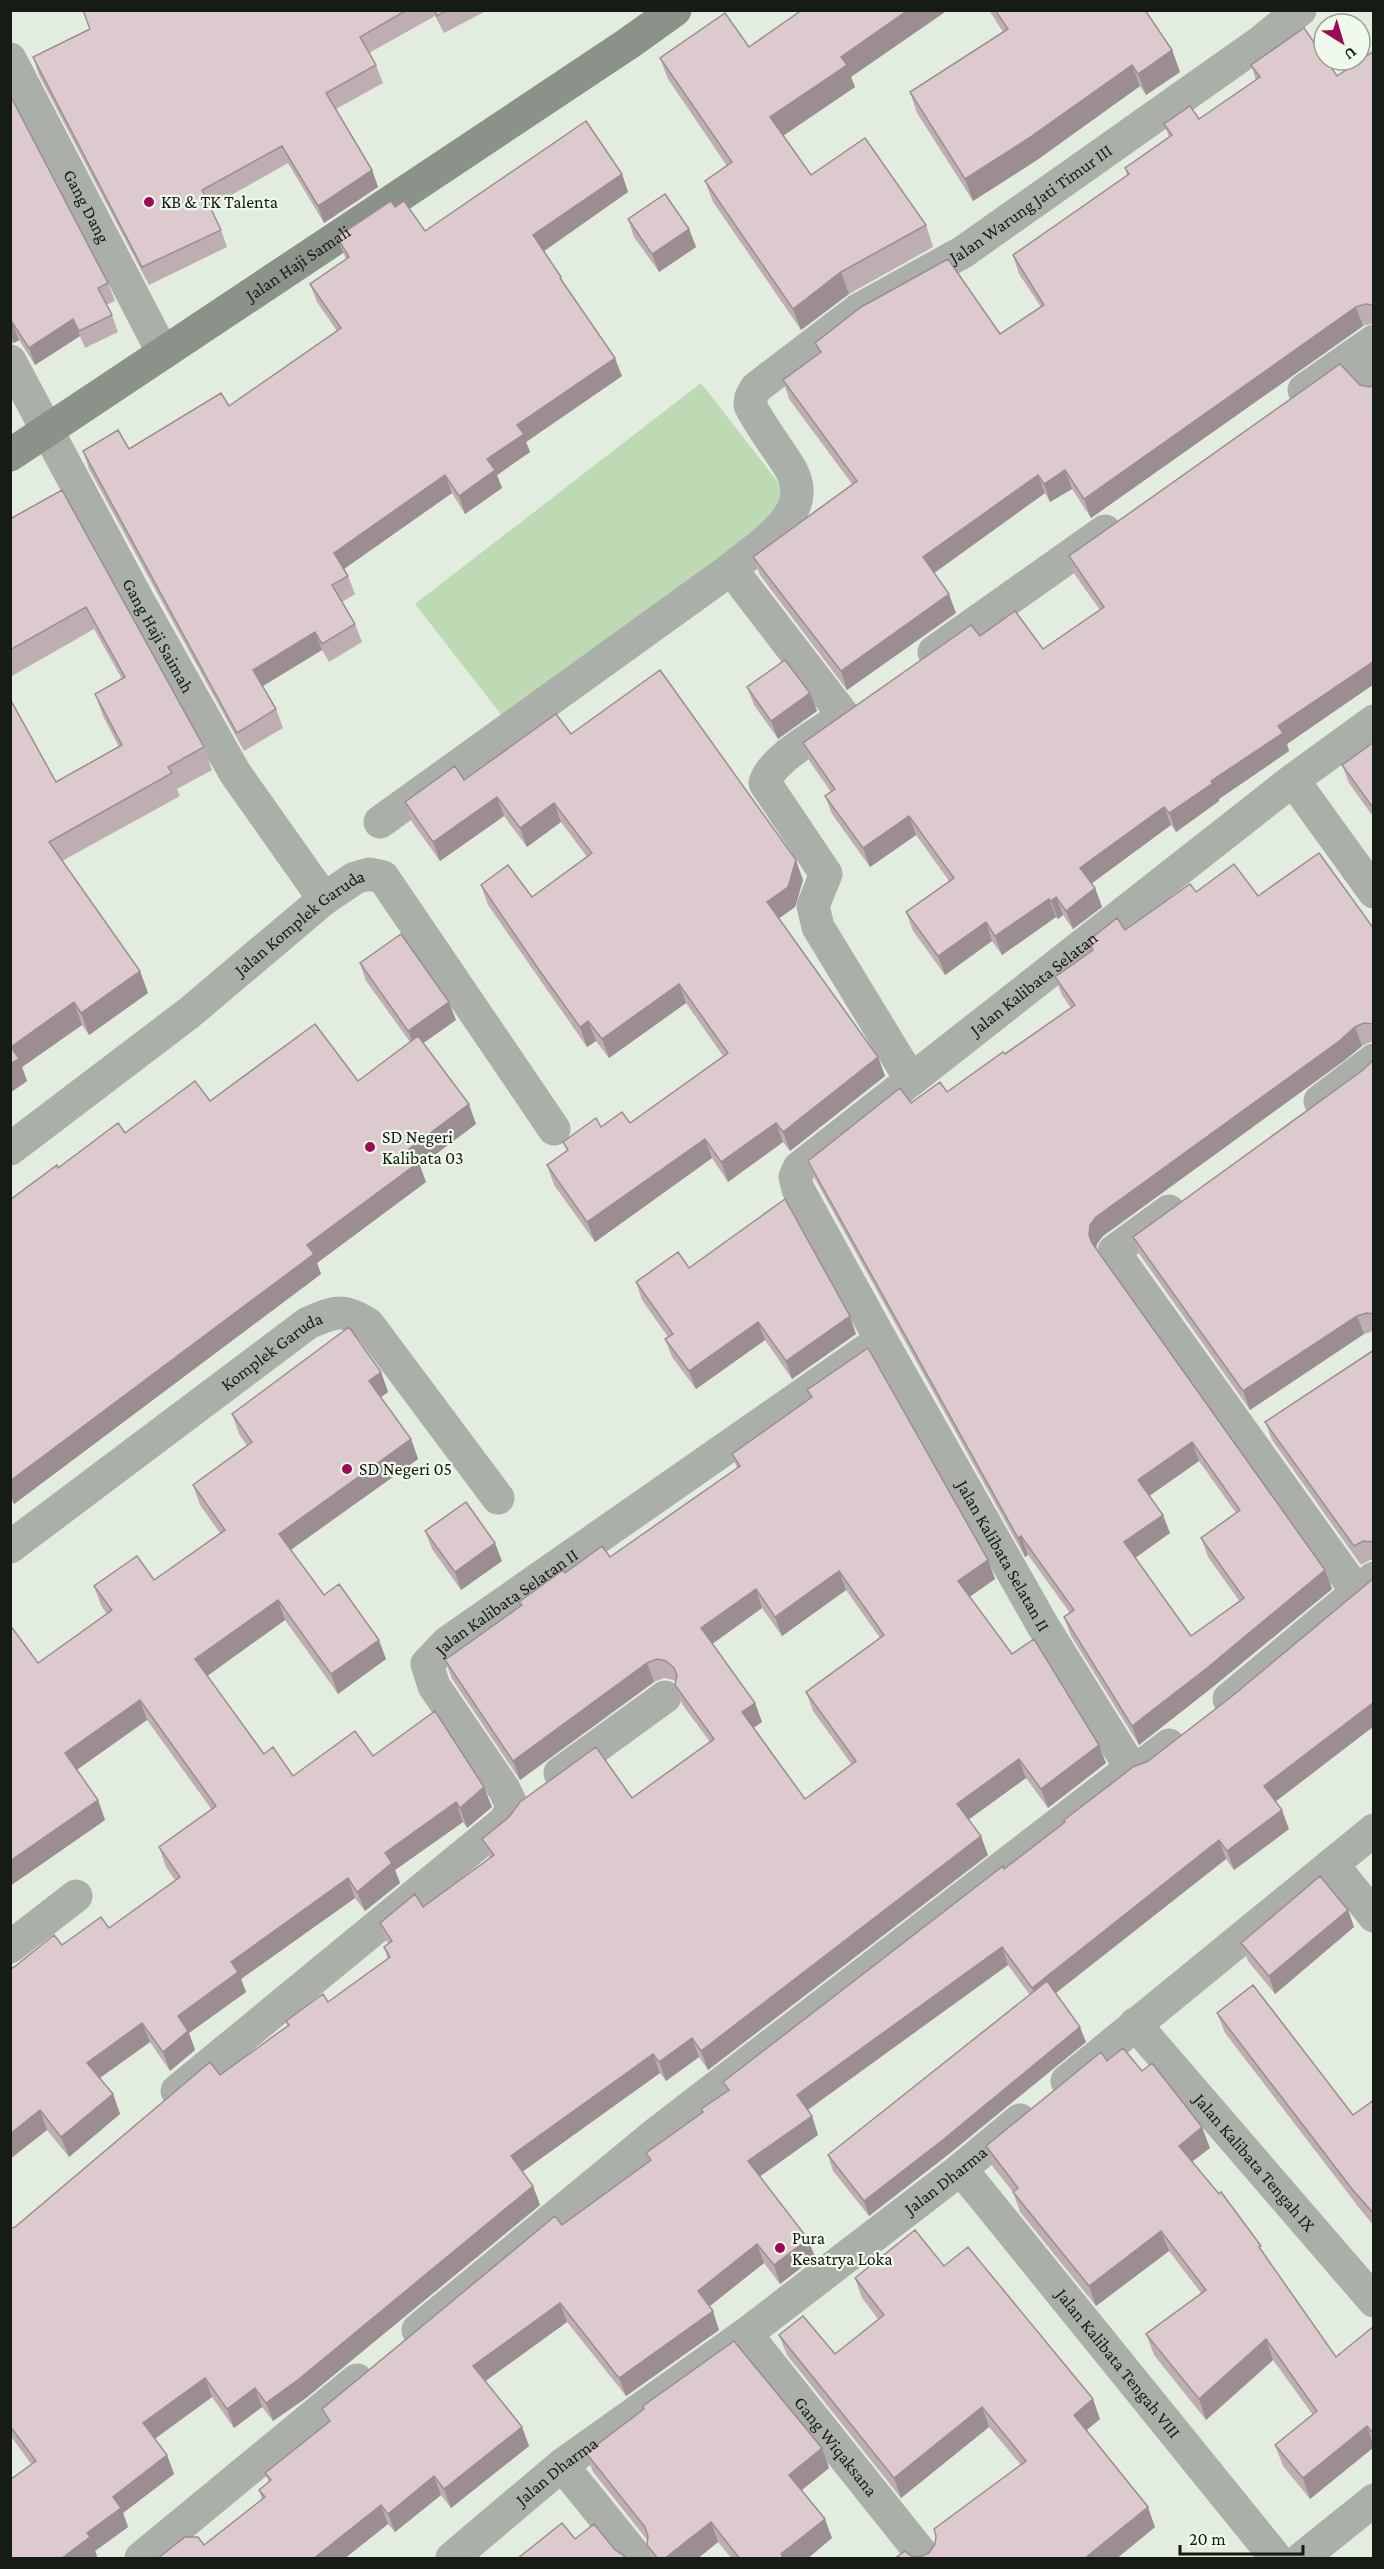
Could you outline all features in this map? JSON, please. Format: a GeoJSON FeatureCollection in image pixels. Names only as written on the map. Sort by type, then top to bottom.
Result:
{"type":"FeatureCollection","features":[{"type":"Feature","properties":{"kind":"street","name":"Jalan Haji Samali"},"geometry":{"type":"LineString","coordinates":[[10,455],[675,10]]}},
{"type":"Feature","properties":{"kind":"street","name":"Jalan Warung Jati Timur III"},"geometry":{"type":"LineString","coordinates":[[731,569],[785,523],[794,511],[797,498],[792,471],[750,405],[756,388],[858,310],[963,252],[1260,43],[1300,10]]}},
{"type":"Feature","properties":{"kind":"street","name":"Gang Dang"},"geometry":{"type":"LineString","coordinates":[[10,59],[163,353]]}},
{"type":"Feature","properties":{"kind":"street"},"geometry":{"type":"LineString","coordinates":[[1283,405],[1362,349],[1374,387]]}},
{"type":"Feature","properties":{"kind":"street","name":"Gang Haji Saimah"},"geometry":{"type":"LineString","coordinates":[[10,361],[235,773],[324,899]]}},
{"type":"Feature","properties":{"kind":"street"},"geometry":{"type":"LineString","coordinates":[[912,667],[1127,515]]}},
{"type":"Feature","properties":{"kind":"street"},"geometry":{"type":"LineString","coordinates":[[380,822],[731,569],[854,709],[780,760],[767,775],[765,783],[826,874],[813,906],[818,927],[911,1080]]}},
{"type":"Feature","properties":{"kind":"street","name":"Jalan Kalibata Selatan"},"geometry":{"type":"LineString","coordinates":[[798,1189],[795,1177],[799,1168],[1293,780],[1374,721]]}},
{"type":"Feature","properties":{"kind":"street"},"geometry":{"type":"LineString","coordinates":[[1293,780],[1374,892]]}},
{"type":"Feature","properties":{"kind":"street","name":"Jalan Komplek Garuda"},"geometry":{"type":"LineString","coordinates":[[10,1149],[189,1012],[324,899],[355,878],[369,874],[382,877],[554,1129]]}},
{"type":"Feature","properties":{"kind":"street"},"geometry":{"type":"LineString","coordinates":[[1299,1117],[1374,1060]]}},
{"type":"Feature","properties":{"kind":"street","name":"Jalan Kalibata Selatan II"},"geometry":{"type":"LineString","coordinates":[[798,1189],[1043,1626],[1131,1768]]}},
{"type":"Feature","properties":{"kind":"street"},"geometry":{"type":"LineString","coordinates":[[141,2559],[658,2132],[1131,1768],[1143,1765],[1199,1722],[1365,1585],[1245,1436],[1114,1251],[1192,1195]]}},
{"type":"Feature","properties":{"kind":"street","name":"Komplek Garuda"},"geometry":{"type":"LineString","coordinates":[[10,1547],[308,1323],[330,1314],[348,1312],[368,1324],[498,1498]]}},
{"type":"Feature","properties":{"kind":"street","name":"Jalan Kalibata Selatan II"},"geometry":{"type":"LineString","coordinates":[[513,1808],[504,1789],[434,1686],[427,1664],[448,1642],[881,1340]]}},
{"type":"Feature","properties":{"kind":"street"},"geometry":{"type":"LineString","coordinates":[[1245,1436],[1275,1416]]}},
{"type":"Feature","properties":{"kind":"street"},"geometry":{"type":"LineString","coordinates":[[152,2112],[504,1822],[513,1808],[665,1697]]}},
{"type":"Feature","properties":{"kind":"street","name":"Jalan Dharma"},"geometry":{"type":"LineString","coordinates":[[452,2559],[562,2464],[746,2334],[962,2169],[1374,1830]]}},
{"type":"Feature","properties":{"kind":"street"},"geometry":{"type":"LineString","coordinates":[[1332,1864],[1374,1916]]}},
{"type":"Feature","properties":{"kind":"street"},"geometry":{"type":"LineString","coordinates":[[10,1947],[76,1896]]}},
{"type":"Feature","properties":{"kind":"street","name":"Jalan Kalibata Tengah IX"},"geometry":{"type":"LineString","coordinates":[[1136,2024],[1374,2301]]}},
{"type":"Feature","properties":{"kind":"street","name":"Jalan Kalibata Tengah VIII"},"geometry":{"type":"LineString","coordinates":[[962,2169],[1276,2559]]}},
{"type":"Feature","properties":{"kind":"street","name":"Gang Wiqaksana"},"geometry":{"type":"LineString","coordinates":[[746,2334],[925,2559]]}},
{"type":"Feature","properties":{"kind":"street"},"geometry":{"type":"LineString","coordinates":[[562,2464],[637,2559]]}},
{"type":"Feature","properties":{"kind":"street"},"geometry":{"type":"LineString","coordinates":[[1302,2559],[1374,2500]]}},
{"type":"Feature","properties":{"kind":"green space"},"geometry":{"type":"Polygon","coordinates":[[[701,383],[795,504],[510,726],[415,604],[701,383]]]}},
{"type":"Feature","properties":{"kind":"building"},"geometry":{"type":"Polygon","coordinates":[[[83,10],[407,10],[360,37],[376,65],[326,93],[372,170],[318,206],[282,146],[202,190],[221,230],[142,267],[33,57],[90,29],[83,10]]]}},
{"type":"Feature","properties":{"kind":"building"},"geometry":{"type":"Polygon","coordinates":[[[435,10],[447,10],[437,16],[435,10]]]}},
{"type":"Feature","properties":{"kind":"building"},"geometry":{"type":"Polygon","coordinates":[[[802,10],[908,10],[841,57],[847,65],[770,117],[811,175],[865,138],[926,225],[841,272],[793,309],[705,181],[732,162],[660,58],[725,13],[749,47],[802,10]]]}},
{"type":"Feature","properties":{"kind":"building"},"geometry":{"type":"Polygon","coordinates":[[[995,10],[1145,10],[1172,50],[1138,74],[1132,65],[1029,138],[965,179],[910,92],[1008,29],[995,10]]]}},
{"type":"Feature","properties":{"kind":"building"},"geometry":{"type":"Polygon","coordinates":[[[1304,28],[1312,40],[1312,72],[1334,72],[1337,76],[1343,72],[1372,72],[1372,52],[1374,51],[1374,305],[1365,304],[1356,307],[1084,499],[1065,470],[1044,484],[1038,475],[923,557],[949,594],[841,671],[753,557],[857,481],[783,380],[821,352],[815,343],[861,307],[948,259],[1000,334],[1044,305],[1013,255],[1129,174],[1125,168],[1172,135],[1164,124],[1190,106],[1199,119],[1260,77],[1251,65],[1304,28]]]}},
{"type":"Feature","properties":{"kind":"building"},"geometry":{"type":"Polygon","coordinates":[[[10,95],[108,283],[98,288],[112,315],[79,331],[73,319],[29,348],[12,322],[10,324],[10,95]]]}},
{"type":"Feature","properties":{"kind":"building"},"geometry":{"type":"Polygon","coordinates":[[[586,121],[622,174],[533,235],[615,358],[517,425],[524,434],[487,459],[495,470],[459,496],[445,475],[334,553],[348,576],[332,585],[355,624],[322,644],[315,632],[253,670],[276,709],[237,733],[83,451],[118,430],[129,449],[221,393],[229,406],[341,328],[310,284],[349,257],[337,237],[391,201],[395,207],[404,201],[425,231],[586,121]]]}},
{"type":"Feature","properties":{"kind":"building"},"geometry":{"type":"Polygon","coordinates":[[[665,194],[689,229],[652,254],[628,219],[665,194]]]}},
{"type":"Feature","properties":{"kind":"building"},"geometry":{"type":"Polygon","coordinates":[[[1340,364],[1360,385],[1369,387],[1374,385],[1374,661],[1278,726],[1283,733],[1211,781],[1213,783],[1169,813],[1164,807],[1080,868],[1095,888],[1066,911],[1056,897],[1051,901],[1049,899],[995,936],[986,922],[938,956],[906,912],[954,878],[909,816],[863,848],[825,796],[835,789],[803,743],[971,625],[980,636],[1015,611],[1043,649],[1104,607],[1069,556],[1340,364]]]}},
{"type":"Feature","properties":{"kind":"building"},"geometry":{"type":"Polygon","coordinates":[[[62,490],[204,747],[168,767],[172,773],[49,842],[140,971],[81,1013],[74,1002],[11,1047],[19,1059],[10,1064],[10,699],[56,782],[122,745],[95,694],[125,677],[86,607],[10,650],[10,519],[62,490]]]}},
{"type":"Feature","properties":{"kind":"building"},"geometry":{"type":"Polygon","coordinates":[[[785,660],[810,693],[771,721],[747,687],[785,660]]]}},
{"type":"Feature","properties":{"kind":"building"},"geometry":{"type":"Polygon","coordinates":[[[660,670],[796,860],[788,887],[767,902],[878,1057],[783,1132],[776,1123],[721,1162],[705,1139],[587,1222],[547,1165],[568,1150],[563,1142],[596,1118],[601,1127],[622,1112],[630,1123],[728,1053],[679,984],[602,1039],[588,1021],[580,1027],[537,967],[481,885],[508,865],[532,897],[592,853],[554,803],[520,828],[497,797],[433,842],[405,802],[455,766],[464,780],[556,714],[571,734],[660,670]]]}},
{"type":"Feature","properties":{"kind":"building"},"geometry":{"type":"Polygon","coordinates":[[[1374,742],[1374,809],[1342,765],[1374,742]]]}},
{"type":"Feature","properties":{"kind":"building"},"geometry":{"type":"Polygon","coordinates":[[[1319,853],[1374,929],[1374,1024],[1364,1023],[1355,1027],[1338,1042],[1096,1217],[1090,1225],[1089,1235],[1092,1243],[1325,1570],[1207,1668],[1132,1726],[1064,1617],[1074,1610],[1021,1536],[1018,1538],[808,1161],[900,1088],[911,1103],[940,1082],[947,1092],[1075,1005],[1055,977],[1093,950],[1088,941],[1117,918],[1125,930],[1190,884],[1196,892],[1234,864],[1258,896],[1319,853]],[[1192,1442],[1138,1480],[1163,1515],[1124,1542],[1191,1636],[1244,1598],[1201,1538],[1240,1510],[1192,1442]]]}},
{"type":"Feature","properties":{"kind":"building"},"geometry":{"type":"Polygon","coordinates":[[[401,934],[449,1002],[408,1031],[360,963],[401,934]]]}},
{"type":"Feature","properties":{"kind":"building"},"geometry":{"type":"Polygon","coordinates":[[[315,1024],[358,1081],[418,1036],[469,1104],[409,1149],[419,1162],[307,1245],[314,1254],[10,1481],[10,1200],[57,1165],[58,1168],[118,1123],[125,1133],[195,1081],[210,1101],[315,1024]]]}},
{"type":"Feature","properties":{"kind":"building"},"geometry":{"type":"Polygon","coordinates":[[[1374,1059],[1374,1314],[1367,1313],[1357,1316],[1243,1391],[1133,1237],[1363,1070],[1374,1059]]]}},
{"type":"Feature","properties":{"kind":"building"},"geometry":{"type":"Polygon","coordinates":[[[785,1199],[850,1316],[786,1361],[758,1322],[689,1371],[665,1339],[673,1334],[636,1282],[678,1252],[689,1268],[785,1199]]]}},
{"type":"Feature","properties":{"kind":"building"},"geometry":{"type":"Polygon","coordinates":[[[349,1327],[381,1372],[369,1381],[411,1439],[279,1534],[324,1595],[339,1584],[379,1640],[331,1674],[278,1600],[195,1659],[264,1754],[273,1747],[293,1776],[355,1731],[373,1756],[435,1711],[484,1787],[460,1808],[456,1802],[385,1853],[392,1863],[357,1892],[348,1878],[231,1962],[238,1972],[178,2016],[188,2031],[163,2052],[142,2023],[87,2063],[113,2094],[61,2137],[40,2110],[10,2134],[10,1965],[13,1968],[54,1935],[62,1945],[101,1917],[109,1928],[180,1877],[159,1847],[216,1806],[140,1700],[65,1753],[98,1800],[10,1861],[10,1625],[38,1663],[112,1610],[94,1586],[137,1556],[154,1580],[225,1530],[193,1485],[252,1442],[232,1414],[349,1327]]]}},
{"type":"Feature","properties":{"kind":"building"},"geometry":{"type":"Polygon","coordinates":[[[868,1348],[988,1560],[958,1581],[1012,1654],[1034,1639],[1099,1745],[1041,1789],[1019,1759],[957,1804],[981,1836],[701,2051],[692,2038],[659,2062],[653,2054],[511,2156],[533,2186],[299,2379],[266,2403],[255,2388],[227,2409],[205,2378],[143,2423],[167,2455],[113,2497],[121,2508],[87,2533],[90,2537],[61,2559],[10,2559],[10,2480],[36,2461],[10,2426],[10,2229],[210,2062],[220,2075],[289,2025],[286,2021],[323,1994],[328,2002],[390,1957],[384,1947],[392,1941],[380,1923],[415,1894],[423,1907],[494,1855],[482,1839],[509,1817],[520,1802],[596,1747],[632,1798],[714,1739],[675,1685],[677,1675],[674,1668],[666,1661],[657,1659],[647,1663],[513,1761],[445,1660],[522,1605],[519,1602],[563,1570],[565,1573],[602,1546],[610,1557],[740,1466],[732,1454],[812,1397],[807,1390],[868,1348]],[[839,1571],[775,1617],[756,1589],[701,1628],[755,1703],[742,1712],[805,1799],[856,1761],[806,1692],[884,1635],[839,1571]]]}},
{"type":"Feature","properties":{"kind":"building"},"geometry":{"type":"Polygon","coordinates":[[[1374,1350],[1374,1542],[1363,1541],[1354,1546],[1265,1422],[1374,1350]]]}},
{"type":"Feature","properties":{"kind":"building"},"geometry":{"type":"Polygon","coordinates":[[[466,1502],[495,1543],[455,1572],[425,1531],[466,1502]]]}},
{"type":"Feature","properties":{"kind":"building"},"geometry":{"type":"Polygon","coordinates":[[[1374,1578],[1374,1702],[1264,1786],[1282,1810],[1227,1851],[1219,1840],[1032,1988],[1002,1947],[797,2095],[812,2116],[748,2161],[808,2239],[774,2265],[757,2244],[698,2291],[713,2311],[619,2378],[560,2303],[473,2366],[522,2427],[444,2489],[434,2476],[388,2514],[381,2505],[313,2559],[157,2559],[185,2537],[198,2537],[204,2545],[265,2497],[259,2490],[271,2480],[265,2473],[330,2421],[322,2409],[555,2216],[562,2225],[651,2160],[646,2153],[703,2112],[701,2109],[729,2090],[723,2082],[1003,1866],[1004,1869],[1133,1767],[1148,1761],[1231,1697],[1374,1578]]]}},
{"type":"Feature","properties":{"kind":"building"},"geometry":{"type":"Polygon","coordinates":[[[1320,1876],[1348,1910],[1269,1976],[1241,1943],[1320,1876]]]}},
{"type":"Feature","properties":{"kind":"building"},"geometry":{"type":"Polygon","coordinates":[[[1047,1981],[1080,2027],[944,2139],[864,2201],[828,2155],[1047,1981]]]}},
{"type":"Feature","properties":{"kind":"building"},"geometry":{"type":"Polygon","coordinates":[[[1253,1985],[1353,2115],[1374,2100],[1374,2214],[1352,2189],[1217,2013],[1253,1985]]]}},
{"type":"Feature","properties":{"kind":"building"},"geometry":{"type":"Polygon","coordinates":[[[1123,2048],[1142,2071],[1152,2063],[1202,2127],[1179,2146],[1219,2194],[1221,2192],[1261,2246],[1259,2247],[1336,2357],[1374,2326],[1374,2434],[1367,2426],[1303,2478],[1275,2445],[1317,2411],[1266,2339],[1199,2399],[1146,2334],[1206,2290],[1161,2231],[1089,2286],[1013,2192],[1018,2188],[986,2146],[1101,2052],[1107,2061],[1123,2048]]]}},
{"type":"Feature","properties":{"kind":"building"},"geometry":{"type":"Polygon","coordinates":[[[915,2230],[944,2266],[968,2247],[1093,2399],[1074,2415],[1148,2507],[1084,2559],[894,2559],[905,2551],[911,2556],[920,2557],[929,2553],[935,2544],[934,2529],[1026,2461],[982,2407],[894,2478],[779,2335],[803,2316],[835,2354],[884,2315],[855,2278],[915,2230]]]}},
{"type":"Feature","properties":{"kind":"building"},"geometry":{"type":"Polygon","coordinates":[[[734,2341],[822,2448],[789,2475],[825,2519],[781,2554],[784,2559],[740,2559],[711,2522],[664,2559],[658,2559],[647,2545],[648,2536],[645,2527],[586,2453],[644,2409],[643,2406],[734,2341]]]}},
{"type":"Feature","properties":{"kind":"building"},"geometry":{"type":"Polygon","coordinates":[[[562,2523],[575,2539],[594,2524],[615,2550],[625,2556],[621,2559],[517,2559],[562,2523]]]}},
{"type":"Feature","properties":{"kind":"place","name":"KB & TK Talenta"},"geometry":{"type":"Point","coordinates":[149,202]}},
{"type":"Feature","properties":{"kind":"place","name":"SD Negeri Kalibata 03"},"geometry":{"type":"Point","coordinates":[370,1147]}},
{"type":"Feature","properties":{"kind":"place","name":"SD Negeri 05"},"geometry":{"type":"Point","coordinates":[347,1469]}},
{"type":"Feature","properties":{"kind":"place","name":"Pura Kesatrya Loka"},"geometry":{"type":"Point","coordinates":[780,2248]}}]}
